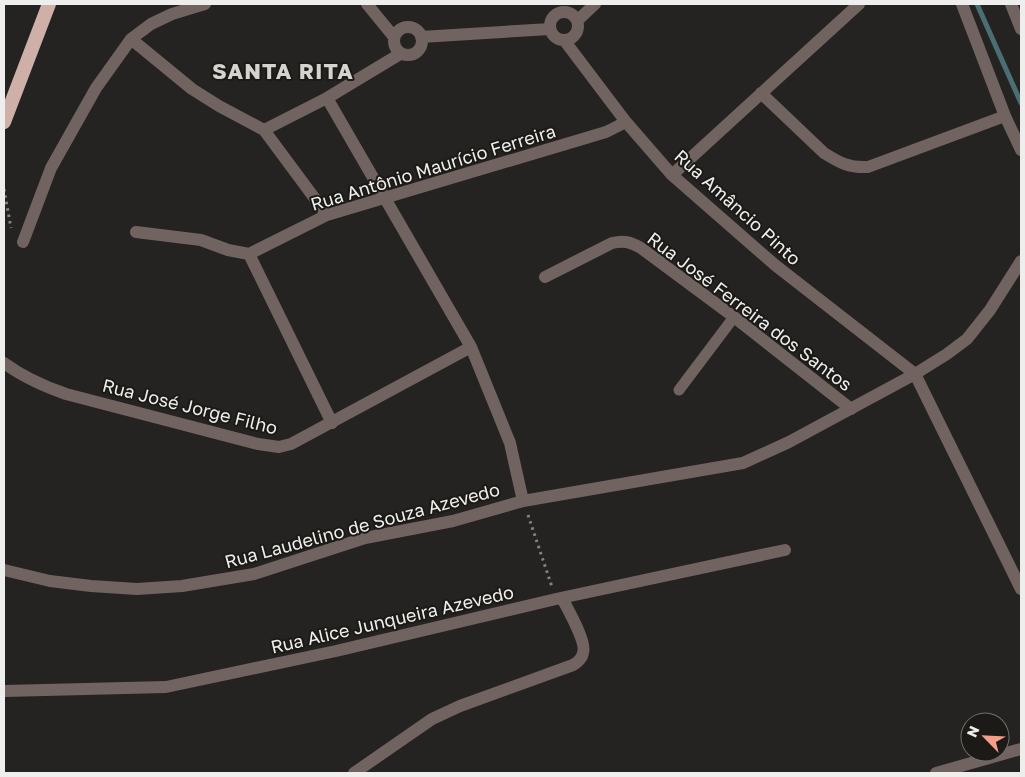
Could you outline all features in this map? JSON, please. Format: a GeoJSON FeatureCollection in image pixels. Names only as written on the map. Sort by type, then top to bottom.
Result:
{"type":"FeatureCollection","features":[{"type":"Feature","properties":{"kind":"highway"},"geometry":{"type":"LineString","coordinates":[[4,122],[49,4]]}},
{"type":"Feature","properties":{"kind":"street"},"geometry":{"type":"LineString","coordinates":[[23,242],[51,168],[96,88],[131,39],[151,24],[172,14],[206,4]]}},
{"type":"Feature","properties":{"kind":"street"},"geometry":{"type":"LineString","coordinates":[[367,4],[394,37]]}},
{"type":"Feature","properties":{"kind":"street"},"geometry":{"type":"LineString","coordinates":[[578,20],[595,4]]}},
{"type":"Feature","properties":{"kind":"street"},"geometry":{"type":"LineString","coordinates":[[672,175],[859,4]]}},
{"type":"Feature","properties":{"kind":"street"},"geometry":{"type":"LineString","coordinates":[[962,4],[1005,116],[1021,150]]}},
{"type":"Feature","properties":{"kind":"street"},"geometry":{"type":"LineString","coordinates":[[1011,4],[1021,29]]}},
{"type":"Feature","properties":{"kind":"street"},"geometry":{"type":"LineString","coordinates":[[567,11],[578,20],[576,34],[564,40],[555,37],[550,28],[551,19],[558,13],[567,11]]}},
{"type":"Feature","properties":{"kind":"street"},"geometry":{"type":"LineString","coordinates":[[264,130],[328,98],[400,54],[410,55],[418,51],[421,47],[421,37],[416,30],[408,27],[399,30],[394,37],[394,46],[400,54]]}},
{"type":"Feature","properties":{"kind":"street"},"geometry":{"type":"LineString","coordinates":[[421,37],[550,28]]}},
{"type":"Feature","properties":{"kind":"street"},"geometry":{"type":"LineString","coordinates":[[131,39],[192,89],[264,130],[327,215]]}},
{"type":"Feature","properties":{"kind":"street","name":"Rua Amâncio Pinto"},"geometry":{"type":"LineString","coordinates":[[564,40],[626,122],[672,175],[775,265],[915,374]]}},
{"type":"Feature","properties":{"kind":"street"},"geometry":{"type":"LineString","coordinates":[[762,93],[824,154],[855,168],[868,167],[1005,116]]}},
{"type":"Feature","properties":{"kind":"street"},"geometry":{"type":"LineString","coordinates":[[328,98],[472,347],[510,443],[523,501]]}},
{"type":"Feature","properties":{"kind":"street","name":"Rua Antônio Maurício Ferreira"},"geometry":{"type":"LineString","coordinates":[[249,254],[327,215],[385,196],[606,132],[626,122]]}},
{"type":"Feature","properties":{"kind":"street"},"geometry":{"type":"LineString","coordinates":[[136,232],[201,240],[228,250],[249,254],[332,423]]}},
{"type":"Feature","properties":{"kind":"street","name":"Rua José Ferreira dos Santos"},"geometry":{"type":"LineString","coordinates":[[544,277],[612,244],[621,241],[630,242],[641,248],[734,317],[851,409]]}},
{"type":"Feature","properties":{"kind":"street","name":"Rua Laudelino de Souza Azevedo"},"geometry":{"type":"LineString","coordinates":[[4,570],[50,581],[91,586],[137,589],[182,586],[254,574],[365,538],[454,522],[523,501],[551,498],[743,463],[789,442],[915,374],[948,354],[967,339],[990,310],[1021,260]]}},
{"type":"Feature","properties":{"kind":"street"},"geometry":{"type":"LineString","coordinates":[[679,390],[734,317]]}},
{"type":"Feature","properties":{"kind":"street","name":"Rua José Jorge Filho"},"geometry":{"type":"LineString","coordinates":[[4,363],[34,381],[66,394],[258,444],[279,447],[291,444],[332,423],[472,347]]}},
{"type":"Feature","properties":{"kind":"street"},"geometry":{"type":"LineString","coordinates":[[915,374],[1021,589]]}},
{"type":"Feature","properties":{"kind":"street","name":"Rua Alice Junqueira Azevedo"},"geometry":{"type":"LineString","coordinates":[[4,690],[166,687],[336,651],[559,599],[785,550]]}},
{"type":"Feature","properties":{"kind":"street"},"geometry":{"type":"LineString","coordinates":[[354,773],[432,719],[460,706],[573,665],[579,661],[584,648],[559,599]]}},
{"type":"Feature","properties":{"kind":"street"},"geometry":{"type":"LineString","coordinates":[[936,773],[1021,750]]}},
{"type":"Feature","properties":{"kind":"path"},"geometry":{"type":"LineString","coordinates":[[4,189],[13,246],[17,248],[23,242]]}},
{"type":"Feature","properties":{"kind":"path"},"geometry":{"type":"LineString","coordinates":[[523,501],[559,599]]}},
{"type":"Feature","properties":{"kind":"waterway"},"geometry":{"type":"LineString","coordinates":[[977,4],[1021,103]]}},
{"type":"Feature","properties":{"kind":"district","name":"SANTA RITA"},"geometry":{"type":"Point","coordinates":[283,70]}}]}
